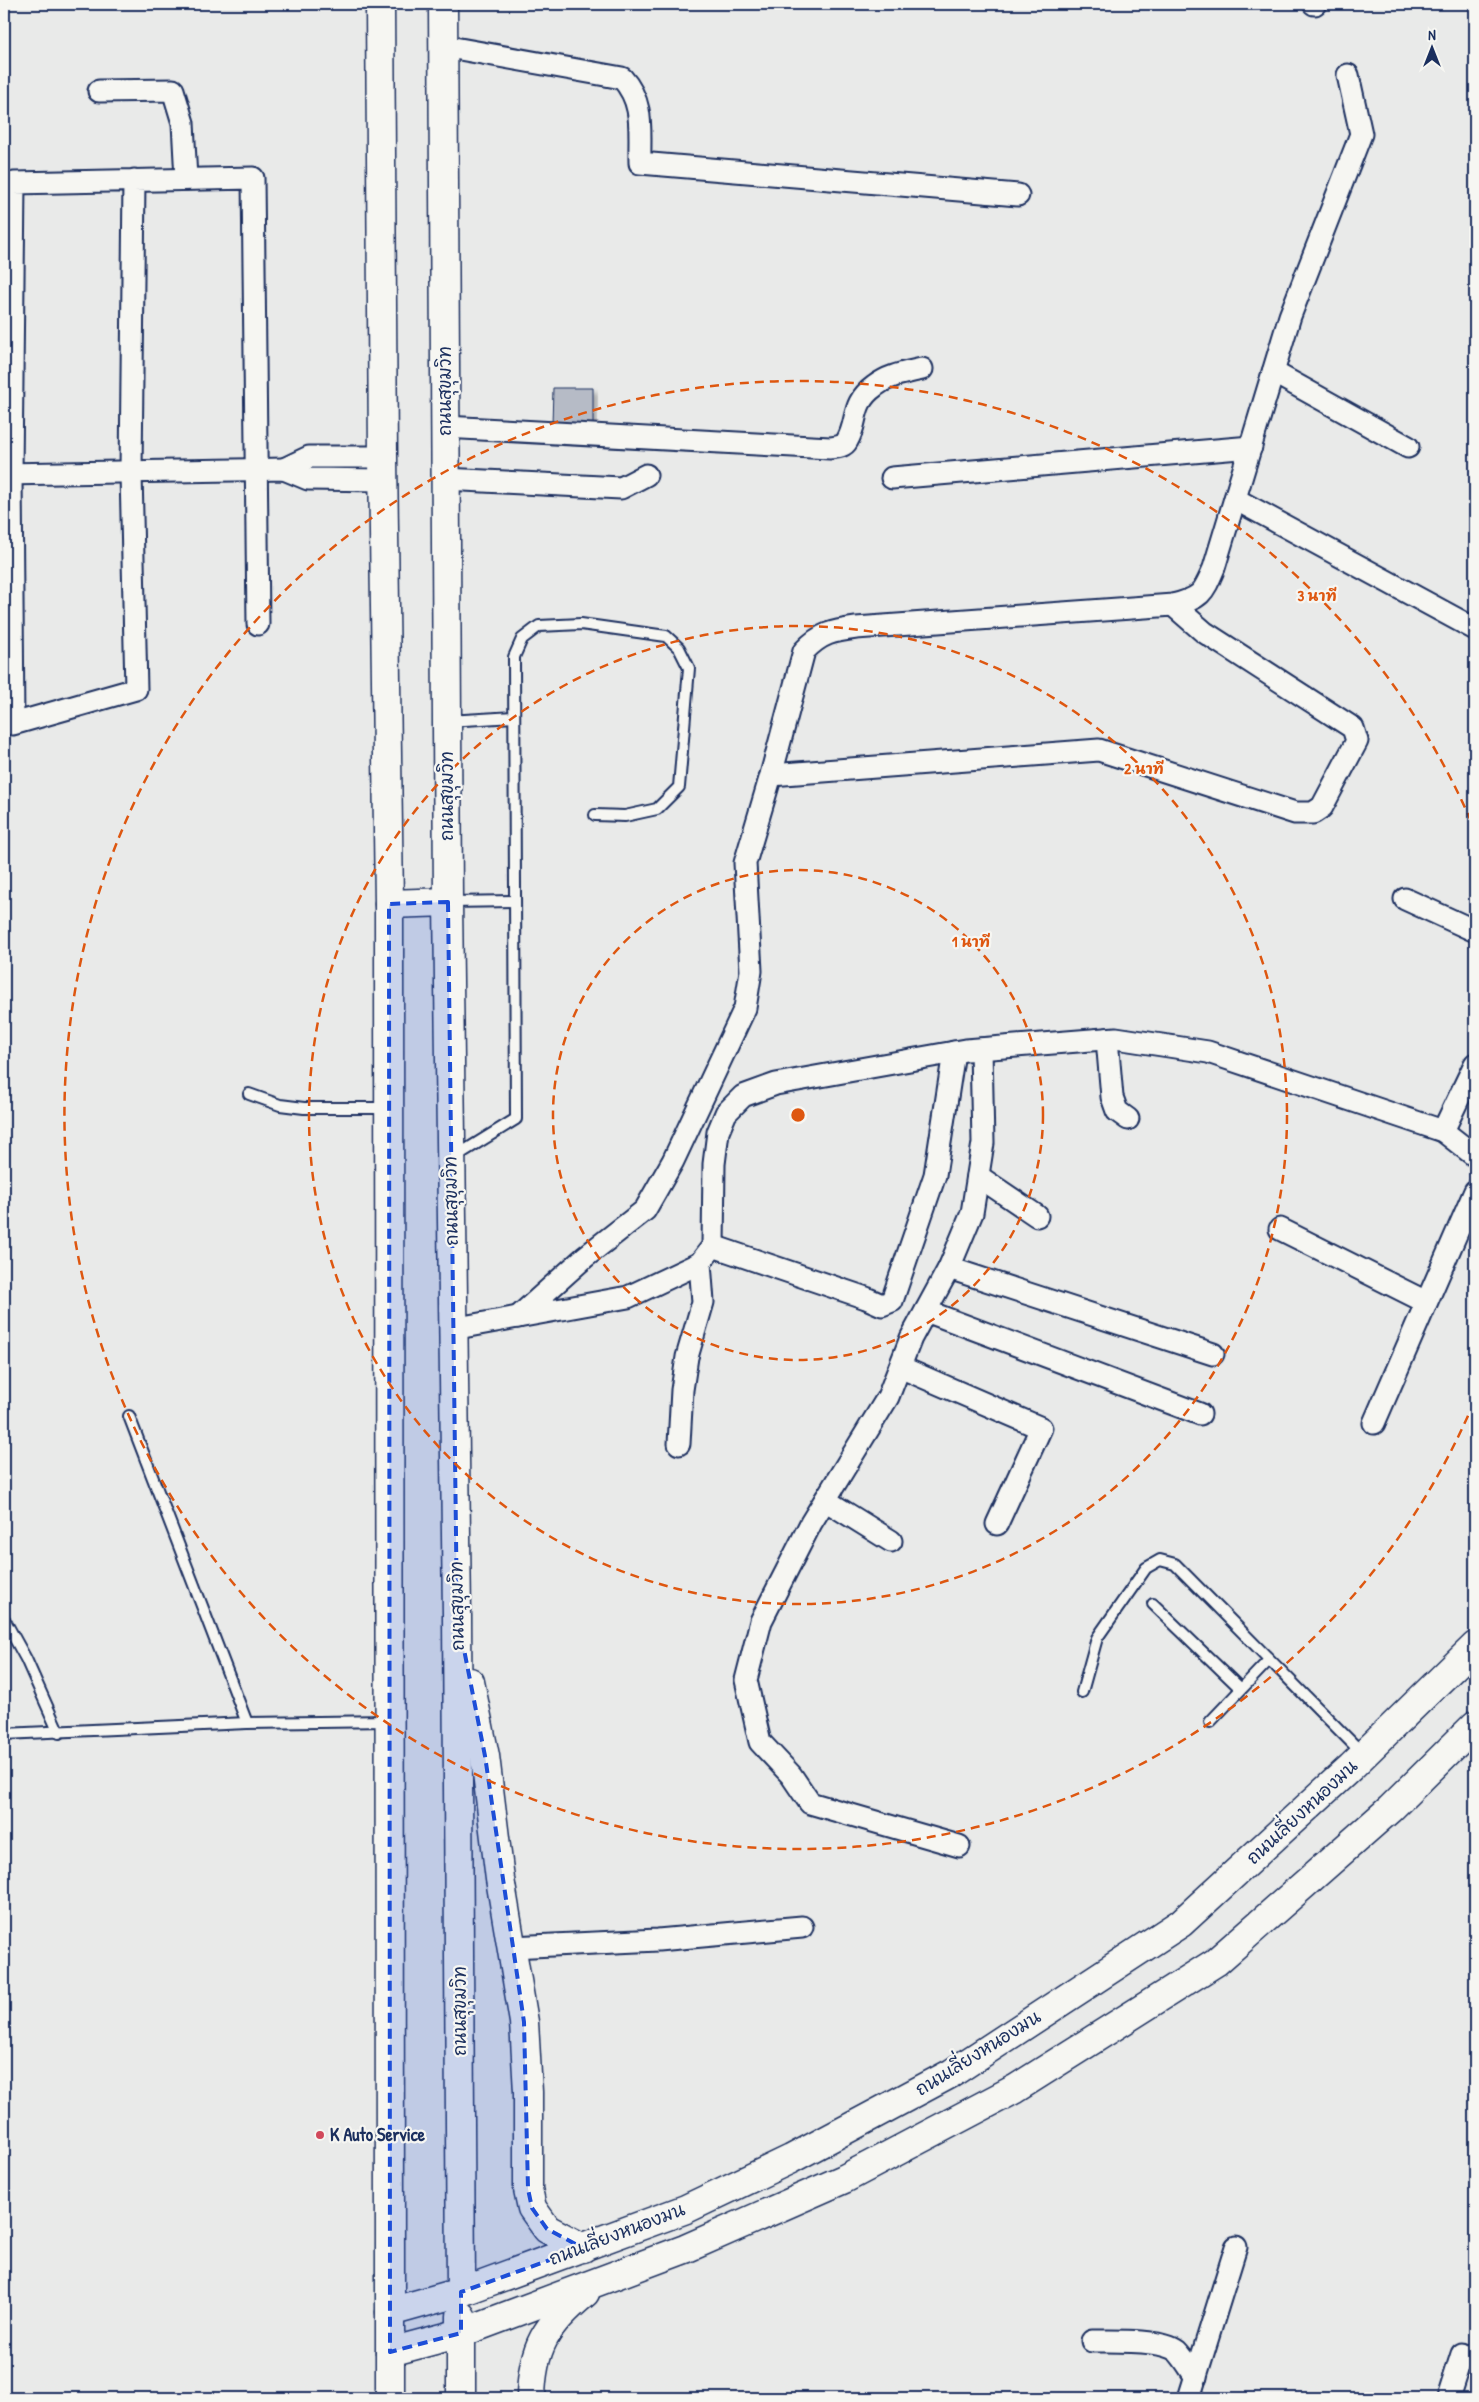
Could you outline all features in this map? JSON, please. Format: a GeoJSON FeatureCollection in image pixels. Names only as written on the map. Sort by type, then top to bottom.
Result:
{"type":"FeatureCollection","features":[{"type":"Feature","properties":{"kind":"main road"},"geometry":{"type":"LineString","coordinates":[[380,4],[383,469],[389,904],[390,2398]]}},
{"type":"Feature","properties":{"kind":"main road","name":"ถนนสุขุมวิท"},"geometry":{"type":"LineString","coordinates":[[442,4],[450,1160],[457,1614],[461,2398]]}},
{"type":"Feature","properties":{"kind":"main road"},"geometry":{"type":"LineString","coordinates":[[389,904],[448,902]]}},
{"type":"Feature","properties":{"kind":"main road"},"geometry":{"type":"LineString","coordinates":[[457,1614],[484,1756],[500,1879],[524,2022],[528,2092],[528,2189],[532,2208],[548,2229],[583,2248]]}},
{"type":"Feature","properties":{"kind":"main road","name":"ถนนเลี่ยงหนองมน"},"geometry":{"type":"LineString","coordinates":[[390,2312],[461,2292],[686,2209],[791,2159],[952,2073],[1181,1923],[1364,1755],[1475,1646]]}},
{"type":"Feature","properties":{"kind":"main road"},"geometry":{"type":"LineString","coordinates":[[390,2352],[461,2334],[685,2249],[844,2178],[1015,2089],[1208,1967],[1390,1810],[1475,1725]]}},
{"type":"Feature","properties":{"kind":"main road"},"geometry":{"type":"LineString","coordinates":[[532,2398],[534,2360],[541,2340],[550,2325],[598,2282]]}},
{"type":"Feature","properties":{"kind":"street"},"geometry":{"type":"LineString","coordinates":[[443,46],[622,78],[633,91],[639,110],[640,164],[1018,195]]}},
{"type":"Feature","properties":{"kind":"street"},"geometry":{"type":"LineString","coordinates":[[518,1317],[585,1257],[644,1210],[673,1161],[745,1008],[751,971],[745,863],[772,775],[804,651],[816,639],[833,631],[1173,605],[1194,600],[1206,588],[1214,568],[1290,316],[1361,134],[1348,75]]}},
{"type":"Feature","properties":{"kind":"street"},"geometry":{"type":"LineString","coordinates":[[99,91],[173,90],[183,122],[186,179]]}},
{"type":"Feature","properties":{"kind":"street"},"geometry":{"type":"LineString","coordinates":[[134,180],[131,473],[136,690],[13,724],[7,474],[14,183],[134,180],[253,178],[258,624]]}},
{"type":"Feature","properties":{"kind":"street"},"geometry":{"type":"LineString","coordinates":[[445,427],[830,448],[841,446],[847,441],[857,405],[874,387],[892,376],[922,369]]}},
{"type":"Feature","properties":{"kind":"street"},"geometry":{"type":"LineString","coordinates":[[1273,372],[1408,447]]}},
{"type":"Feature","properties":{"kind":"street"},"geometry":{"type":"LineString","coordinates":[[892,478],[1251,447]]}},
{"type":"Feature","properties":{"kind":"street"},"geometry":{"type":"LineString","coordinates":[[7,474],[284,469],[308,479],[383,469]]}},
{"type":"Feature","properties":{"kind":"street"},"geometry":{"type":"LineString","coordinates":[[445,479],[621,488],[646,475]]}},
{"type":"Feature","properties":{"kind":"street"},"geometry":{"type":"LineString","coordinates":[[1235,499],[1475,629]]}},
{"type":"Feature","properties":{"kind":"street"},"geometry":{"type":"LineString","coordinates":[[772,775],[1099,750],[1295,813],[1313,813],[1322,807],[1357,741],[1353,728],[1204,632],[1173,605]]}},
{"type":"Feature","properties":{"kind":"street"},"geometry":{"type":"LineString","coordinates":[[1405,899],[1475,931]]}},
{"type":"Feature","properties":{"kind":"street"},"geometry":{"type":"LineString","coordinates":[[452,1329],[628,1297],[700,1263],[713,1246],[714,1164],[718,1132],[726,1113],[743,1096],[776,1084],[954,1052],[1116,1038],[1208,1052],[1443,1131],[1475,1156]]}},
{"type":"Feature","properties":{"kind":"street"},"geometry":{"type":"LineString","coordinates":[[1107,1039],[1112,1097],[1117,1111],[1128,1119]]}},
{"type":"Feature","properties":{"kind":"street"},"geometry":{"type":"LineString","coordinates":[[959,1846],[810,1803],[791,1775],[760,1742],[746,1680],[760,1621],[825,1500],[888,1397],[911,1338],[949,1268],[972,1213],[982,1144],[981,1049]]}},
{"type":"Feature","properties":{"kind":"street"},"geometry":{"type":"LineString","coordinates":[[713,1246],[866,1298],[882,1306],[892,1301],[935,1175],[954,1052]]}},
{"type":"Feature","properties":{"kind":"street"},"geometry":{"type":"LineString","coordinates":[[1443,1131],[1475,1064]]}},
{"type":"Feature","properties":{"kind":"street"},"geometry":{"type":"LineString","coordinates":[[978,1176],[1036,1216]]}},
{"type":"Feature","properties":{"kind":"street"},"geometry":{"type":"LineString","coordinates":[[1374,1423],[1475,1190]]}},
{"type":"Feature","properties":{"kind":"street"},"geometry":{"type":"LineString","coordinates":[[1280,1229],[1426,1302]]}},
{"type":"Feature","properties":{"kind":"street"},"geometry":{"type":"LineString","coordinates":[[679,1444],[682,1390],[687,1357],[702,1302],[700,1263]]}},
{"type":"Feature","properties":{"kind":"street"},"geometry":{"type":"LineString","coordinates":[[949,1268],[1213,1354]]}},
{"type":"Feature","properties":{"kind":"street"},"geometry":{"type":"LineString","coordinates":[[926,1311],[1200,1414]]}},
{"type":"Feature","properties":{"kind":"street"},"geometry":{"type":"LineString","coordinates":[[900,1367],[1041,1428],[998,1524]]}},
{"type":"Feature","properties":{"kind":"street"},"geometry":{"type":"LineString","coordinates":[[825,1500],[891,1541]]}},
{"type":"Feature","properties":{"kind":"street"},"geometry":{"type":"LineString","coordinates":[[511,1947],[658,1940],[802,1927]]}},
{"type":"Feature","properties":{"kind":"street"},"geometry":{"type":"LineString","coordinates":[[1188,2398],[1236,2247]]}},
{"type":"Feature","properties":{"kind":"street"},"geometry":{"type":"LineString","coordinates":[[1092,2341],[1128,2341],[1156,2344],[1177,2351],[1196,2377]]}},
{"type":"Feature","properties":{"kind":"street"},"geometry":{"type":"LineString","coordinates":[[1448,2398],[1462,2354]]}},
{"type":"Feature","properties":{"kind":"lane"},"geometry":{"type":"LineString","coordinates":[[450,1160],[516,1119],[514,657],[522,639],[538,626],[581,624],[666,636],[679,648],[689,668],[679,787],[658,809],[625,816],[595,815]]}},
{"type":"Feature","properties":{"kind":"lane"},"geometry":{"type":"LineString","coordinates":[[447,721],[514,716]]}},
{"type":"Feature","properties":{"kind":"lane"},"geometry":{"type":"LineString","coordinates":[[448,902],[514,901]]}},
{"type":"Feature","properties":{"kind":"lane"},"geometry":{"type":"LineString","coordinates":[[249,1094],[280,1105],[304,1108],[389,1108]]}},
{"type":"Feature","properties":{"kind":"lane"},"geometry":{"type":"LineString","coordinates":[[129,1416],[247,1723]]}},
{"type":"Feature","properties":{"kind":"lane"},"geometry":{"type":"LineString","coordinates":[[1082,1692],[1097,1638],[1146,1568],[1160,1560],[1175,1564],[1364,1755]]}},
{"type":"Feature","properties":{"kind":"lane"},"geometry":{"type":"LineString","coordinates":[[1152,1604],[1240,1688]]}},
{"type":"Feature","properties":{"kind":"lane"},"geometry":{"type":"LineString","coordinates":[[4,1619],[26,1659],[59,1733]]}},
{"type":"Feature","properties":{"kind":"lane"},"geometry":{"type":"LineString","coordinates":[[1210,1722],[1240,1688],[1270,1660]]}},
{"type":"Feature","properties":{"kind":"lane"},"geometry":{"type":"LineString","coordinates":[[4,1734],[247,1723],[390,1721]]}},
{"type":"Feature","properties":{"kind":"highlighted area"},"geometry":{"type":"Polygon","coordinates":[[[448,902],[457,1614],[485,1756],[524,2022],[528,2189],[532,2208],[547,2229],[583,2248],[461,2292],[461,2333],[390,2352],[389,904],[448,902]]]}},
{"type":"Feature","properties":{"kind":"building"},"geometry":{"type":"Polygon","coordinates":[[[553,388],[593,388],[593,425],[552,425],[553,388]]]}},
{"type":"Feature","properties":{"kind":"place","name":"K Auto Service"},"geometry":{"type":"Point","coordinates":[320,2135]}}]}
